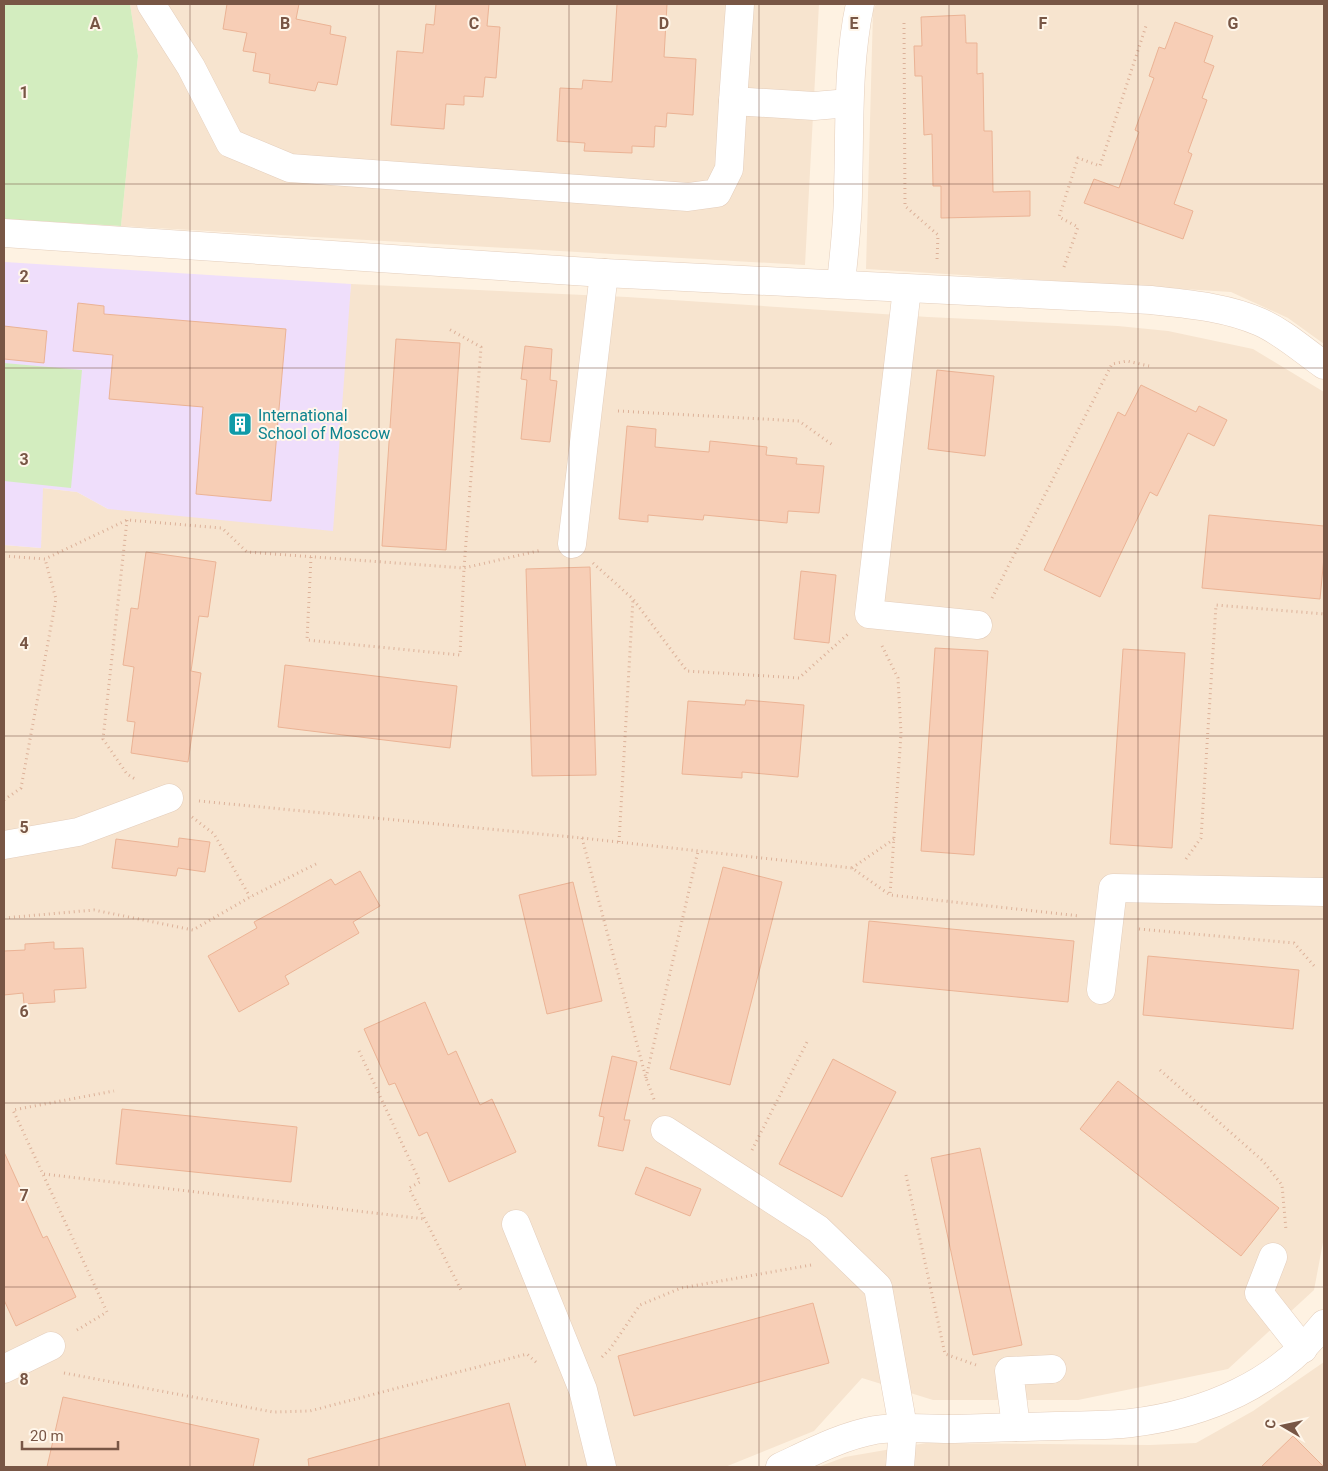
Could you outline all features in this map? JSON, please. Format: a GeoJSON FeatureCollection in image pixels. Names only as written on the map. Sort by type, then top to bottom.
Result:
{"type":"FeatureCollection","features":[{"type":"Feature","properties":{"kind":"street"},"geometry":{"type":"LineString","coordinates":[[151,4],[191,67],[230,143],[290,168],[688,198],[716,193],[729,169],[740,4]]}},
{"type":"Feature","properties":{"kind":"street"},"geometry":{"type":"LineString","coordinates":[[841,283],[848,194],[849,103],[854,34],[860,4]]}},
{"type":"Feature","properties":{"kind":"street"},"geometry":{"type":"LineString","coordinates":[[733,101],[814,106],[849,103]]}},
{"type":"Feature","properties":{"kind":"street"},"geometry":{"type":"LineString","coordinates":[[4,234],[604,273],[841,283],[907,290],[1151,300],[1202,306],[1235,313],[1262,323],[1324,366]]}},
{"type":"Feature","properties":{"kind":"street"},"geometry":{"type":"LineString","coordinates":[[572,544],[604,273]]}},
{"type":"Feature","properties":{"kind":"street"},"geometry":{"type":"LineString","coordinates":[[907,290],[870,614],[978,625]]}},
{"type":"Feature","properties":{"kind":"street"},"geometry":{"type":"LineString","coordinates":[[4,845],[78,832],[179,807]]}},
{"type":"Feature","properties":{"kind":"street"},"geometry":{"type":"LineString","coordinates":[[1101,990],[1113,888],[1324,892]]}},
{"type":"Feature","properties":{"kind":"street"},"geometry":{"type":"LineString","coordinates":[[665,1130],[818,1229],[878,1287],[903,1427],[900,1467]]}},
{"type":"Feature","properties":{"kind":"street"},"geometry":{"type":"LineString","coordinates":[[516,1224],[582,1390],[602,1467]]}},
{"type":"Feature","properties":{"kind":"street"},"geometry":{"type":"LineString","coordinates":[[1272,1257],[1259,1293],[1303,1349]]}},
{"type":"Feature","properties":{"kind":"street"},"geometry":{"type":"LineString","coordinates":[[780,1467],[846,1438],[873,1430],[903,1427],[953,1429],[1130,1423],[1203,1409],[1235,1396],[1274,1372],[1303,1349],[1324,1325]]}},
{"type":"Feature","properties":{"kind":"street"},"geometry":{"type":"LineString","coordinates":[[4,1369],[51,1346]]}},
{"type":"Feature","properties":{"kind":"street"},"geometry":{"type":"LineString","coordinates":[[1016,1427],[1009,1371],[1052,1369]]}},
{"type":"Feature","properties":{"kind":"path"},"geometry":{"type":"LineString","coordinates":[[904,23],[905,206],[938,235],[935,291]]}},
{"type":"Feature","properties":{"kind":"path"},"geometry":{"type":"LineString","coordinates":[[1054,296],[1078,227],[1059,217],[1072,175],[1078,158],[1100,166],[1147,23]]}},
{"type":"Feature","properties":{"kind":"path"},"geometry":{"type":"LineString","coordinates":[[311,557],[307,640],[460,655],[464,568],[481,347],[447,328]]}},
{"type":"Feature","properties":{"kind":"path"},"geometry":{"type":"LineString","coordinates":[[978,625],[1112,364],[1127,361],[1149,366]]}},
{"type":"Feature","properties":{"kind":"path"},"geometry":{"type":"LineString","coordinates":[[588,409],[799,421],[834,446]]}},
{"type":"Feature","properties":{"kind":"path"},"geometry":{"type":"LineString","coordinates":[[127,520],[103,739],[127,774],[179,807],[214,834],[250,897]]}},
{"type":"Feature","properties":{"kind":"path"},"geometry":{"type":"LineString","coordinates":[[4,556],[45,559],[127,520],[222,528],[247,552],[464,568],[572,544],[633,598],[687,670],[706,672],[800,678],[870,614],[898,678],[901,734],[890,895]]}},
{"type":"Feature","properties":{"kind":"path"},"geometry":{"type":"LineString","coordinates":[[4,800],[21,788],[56,599],[45,559]]}},
{"type":"Feature","properties":{"kind":"path"},"geometry":{"type":"LineString","coordinates":[[619,842],[633,598]]}},
{"type":"Feature","properties":{"kind":"path"},"geometry":{"type":"LineString","coordinates":[[1166,889],[1201,838],[1216,605],[1324,614]]}},
{"type":"Feature","properties":{"kind":"path"},"geometry":{"type":"LineString","coordinates":[[179,807],[582,838],[852,868],[890,895],[1075,914],[1107,927],[1294,942],[1315,967]]}},
{"type":"Feature","properties":{"kind":"path"},"geometry":{"type":"LineString","coordinates":[[582,838],[646,1078],[665,1130]]}},
{"type":"Feature","properties":{"kind":"path"},"geometry":{"type":"LineString","coordinates":[[852,868],[894,839]]}},
{"type":"Feature","properties":{"kind":"path"},"geometry":{"type":"LineString","coordinates":[[646,1078],[698,850]]}},
{"type":"Feature","properties":{"kind":"path"},"geometry":{"type":"LineString","coordinates":[[4,918],[94,910],[193,930],[250,897],[318,863]]}},
{"type":"Feature","properties":{"kind":"path"},"geometry":{"type":"LineString","coordinates":[[738,1177],[807,1042]]}},
{"type":"Feature","properties":{"kind":"path"},"geometry":{"type":"LineString","coordinates":[[359,1051],[420,1182],[409,1188],[461,1290]]}},
{"type":"Feature","properties":{"kind":"path"},"geometry":{"type":"LineString","coordinates":[[1160,1070],[1263,1161],[1282,1185],[1286,1232],[1272,1257]]}},
{"type":"Feature","properties":{"kind":"path"},"geometry":{"type":"LineString","coordinates":[[114,1091],[14,1110],[107,1312],[51,1346],[62,1373],[273,1412],[310,1411],[527,1354],[554,1378],[595,1364],[610,1349],[640,1305],[680,1288],[848,1258]]}},
{"type":"Feature","properties":{"kind":"path"},"geometry":{"type":"LineString","coordinates":[[43,1174],[425,1219]]}},
{"type":"Feature","properties":{"kind":"path"},"geometry":{"type":"LineString","coordinates":[[906,1175],[945,1354],[970,1365],[1009,1371]]}},
{"type":"Feature","properties":{"kind":"shaded area"},"geometry":{"type":"Polygon","coordinates":[[[130,4],[819,4],[805,265],[121,226],[138,56],[130,4]]]}},
{"type":"Feature","properties":{"kind":"shaded area"},"geometry":{"type":"Polygon","coordinates":[[[876,4],[1324,4],[1324,344],[1288,318],[1231,292],[866,269],[873,11],[876,4]]]}},
{"type":"Feature","properties":{"kind":"shaded area"},"geometry":{"type":"Polygon","coordinates":[[[5,262],[351,284],[333,531],[108,509],[77,492],[43,488],[41,548],[4,545],[5,262]]]}},
{"type":"Feature","properties":{"kind":"shaded area"},"geometry":{"type":"Polygon","coordinates":[[[351,284],[627,297],[928,317],[1118,326],[1168,331],[1253,349],[1324,392],[1324,1237],[1314,1290],[1228,1369],[1078,1400],[933,1400],[862,1378],[814,1431],[725,1467],[4,1467],[4,545],[41,548],[42,488],[77,492],[108,509],[346,332],[351,284]]]}},
{"type":"Feature","properties":{"kind":"shaded area"},"geometry":{"type":"Polygon","coordinates":[[[1324,1362],[1324,1467],[818,1467],[845,1457],[926,1443],[1150,1445],[1196,1443],[1253,1411],[1324,1362]]]}},
{"type":"Feature","properties":{"kind":"green space"},"geometry":{"type":"Polygon","coordinates":[[[4,4],[130,4],[138,56],[121,226],[4,219],[4,4]]]}},
{"type":"Feature","properties":{"kind":"green space"},"geometry":{"type":"Polygon","coordinates":[[[4,363],[82,370],[71,488],[4,481],[4,363]]]}},
{"type":"Feature","properties":{"kind":"building"},"geometry":{"type":"Polygon","coordinates":[[[227,4],[299,4],[296,19],[331,26],[330,34],[346,37],[337,85],[318,82],[315,91],[269,83],[270,74],[253,71],[256,53],[243,51],[247,33],[223,29],[227,4]]]}},
{"type":"Feature","properties":{"kind":"building"},"geometry":{"type":"Polygon","coordinates":[[[436,4],[489,4],[487,26],[500,27],[496,78],[485,77],[483,97],[464,96],[464,105],[446,104],[444,129],[391,125],[397,51],[423,53],[426,24],[434,25],[436,4]]]}},
{"type":"Feature","properties":{"kind":"building"},"geometry":{"type":"Polygon","coordinates":[[[617,4],[667,4],[664,57],[696,59],[693,115],[667,113],[666,127],[655,126],[654,147],[632,146],[632,153],[584,151],[585,143],[557,141],[560,88],[582,89],[583,80],[612,82],[617,4]]]}},
{"type":"Feature","properties":{"kind":"building"},"geometry":{"type":"Polygon","coordinates":[[[965,15],[966,43],[977,43],[977,74],[983,73],[984,131],[992,131],[993,192],[1030,191],[1030,216],[941,218],[941,186],[933,186],[932,134],[924,135],[922,76],[915,76],[914,46],[922,46],[921,17],[965,15]]]}},
{"type":"Feature","properties":{"kind":"building"},"geometry":{"type":"Polygon","coordinates":[[[1175,22],[1213,36],[1204,62],[1214,66],[1202,98],[1207,100],[1188,152],[1192,154],[1174,204],[1193,211],[1183,239],[1084,203],[1094,179],[1119,188],[1139,132],[1135,130],[1154,78],[1149,76],[1159,47],[1165,49],[1175,22]]]}},
{"type":"Feature","properties":{"kind":"building","name":"International School of Moscow"},"geometry":{"type":"Polygon","coordinates":[[[78,303],[104,306],[104,314],[286,329],[271,501],[196,494],[203,407],[109,399],[113,355],[73,351],[78,303]]]}},
{"type":"Feature","properties":{"kind":"building"},"geometry":{"type":"Polygon","coordinates":[[[4,326],[47,331],[44,363],[4,359],[4,326]]]}},
{"type":"Feature","properties":{"kind":"building"},"geometry":{"type":"Polygon","coordinates":[[[396,339],[460,343],[446,550],[382,546],[396,339]]]}},
{"type":"Feature","properties":{"kind":"building"},"geometry":{"type":"Polygon","coordinates":[[[525,346],[552,349],[550,380],[557,381],[550,442],[521,439],[527,380],[521,379],[525,346]]]}},
{"type":"Feature","properties":{"kind":"building"},"geometry":{"type":"Polygon","coordinates":[[[937,370],[994,376],[985,456],[928,449],[937,370]]]}},
{"type":"Feature","properties":{"kind":"building"},"geometry":{"type":"Polygon","coordinates":[[[1141,385],[1196,412],[1199,406],[1227,420],[1214,446],[1188,433],[1157,496],[1150,492],[1100,597],[1044,570],[1118,412],[1125,416],[1141,385]]]}},
{"type":"Feature","properties":{"kind":"building"},"geometry":{"type":"Polygon","coordinates":[[[627,426],[656,429],[655,447],[709,452],[710,441],[767,447],[766,455],[797,458],[796,464],[824,466],[819,513],[788,511],[787,523],[704,515],[703,520],[648,515],[648,522],[619,519],[627,426]]]}},
{"type":"Feature","properties":{"kind":"building"},"geometry":{"type":"Polygon","coordinates":[[[1209,515],[1324,526],[1324,557],[1320,599],[1202,588],[1209,515]]]}},
{"type":"Feature","properties":{"kind":"building"},"geometry":{"type":"Polygon","coordinates":[[[146,552],[216,562],[208,617],[199,616],[191,671],[201,673],[188,762],[131,753],[135,722],[127,721],[134,667],[123,665],[131,608],[138,609],[146,552]]]}},
{"type":"Feature","properties":{"kind":"building"},"geometry":{"type":"Polygon","coordinates":[[[590,567],[596,775],[532,776],[526,569],[590,567]]]}},
{"type":"Feature","properties":{"kind":"building"},"geometry":{"type":"Polygon","coordinates":[[[801,571],[836,575],[829,643],[794,639],[801,571]]]}},
{"type":"Feature","properties":{"kind":"building"},"geometry":{"type":"Polygon","coordinates":[[[935,648],[988,651],[974,855],[921,851],[935,648]]]}},
{"type":"Feature","properties":{"kind":"building"},"geometry":{"type":"Polygon","coordinates":[[[1123,649],[1185,653],[1172,848],[1110,844],[1123,649]]]}},
{"type":"Feature","properties":{"kind":"building"},"geometry":{"type":"Polygon","coordinates":[[[285,665],[457,686],[450,748],[278,727],[285,665]]]}},
{"type":"Feature","properties":{"kind":"building"},"geometry":{"type":"Polygon","coordinates":[[[746,700],[804,705],[798,777],[742,772],[742,778],[682,774],[688,701],[745,705],[746,700]]]}},
{"type":"Feature","properties":{"kind":"building"},"geometry":{"type":"Polygon","coordinates":[[[179,838],[210,842],[205,872],[178,868],[176,876],[112,868],[116,839],[178,847],[179,838]]]}},
{"type":"Feature","properties":{"kind":"building"},"geometry":{"type":"Polygon","coordinates":[[[723,867],[782,882],[730,1085],[670,1069],[723,867]]]}},
{"type":"Feature","properties":{"kind":"building"},"geometry":{"type":"Polygon","coordinates":[[[360,871],[380,906],[353,922],[359,933],[285,976],[289,984],[239,1012],[208,956],[257,928],[254,922],[331,879],[335,885],[360,871]]]}},
{"type":"Feature","properties":{"kind":"building"},"geometry":{"type":"Polygon","coordinates":[[[573,882],[602,1001],[547,1014],[519,895],[573,882]]]}},
{"type":"Feature","properties":{"kind":"building"},"geometry":{"type":"Polygon","coordinates":[[[869,921],[1074,941],[1068,1002],[863,982],[869,921]]]}},
{"type":"Feature","properties":{"kind":"building"},"geometry":{"type":"Polygon","coordinates":[[[54,942],[54,949],[83,948],[86,988],[54,990],[55,1002],[24,1004],[23,993],[4,995],[4,951],[25,950],[25,944],[54,942]]]}},
{"type":"Feature","properties":{"kind":"building"},"geometry":{"type":"Polygon","coordinates":[[[1148,956],[1299,970],[1293,1029],[1143,1015],[1148,956]]]}},
{"type":"Feature","properties":{"kind":"building"},"geometry":{"type":"Polygon","coordinates":[[[425,1002],[448,1055],[456,1051],[480,1105],[492,1099],[516,1152],[449,1182],[427,1132],[419,1136],[395,1083],[389,1085],[364,1029],[425,1002]]]}},
{"type":"Feature","properties":{"kind":"building"},"geometry":{"type":"Polygon","coordinates":[[[612,1056],[637,1062],[624,1120],[630,1120],[623,1151],[598,1146],[604,1117],[599,1116],[612,1056]]]}},
{"type":"Feature","properties":{"kind":"building"},"geometry":{"type":"Polygon","coordinates":[[[833,1059],[896,1092],[842,1197],[779,1164],[833,1059]]]}},
{"type":"Feature","properties":{"kind":"building"},"geometry":{"type":"Polygon","coordinates":[[[1118,1081],[1279,1208],[1241,1256],[1080,1129],[1118,1081]]]}},
{"type":"Feature","properties":{"kind":"building"},"geometry":{"type":"Polygon","coordinates":[[[122,1109],[297,1127],[291,1182],[116,1164],[122,1109]]]}},
{"type":"Feature","properties":{"kind":"building"},"geometry":{"type":"Polygon","coordinates":[[[980,1148],[1022,1345],[973,1355],[931,1158],[980,1148]]]}},
{"type":"Feature","properties":{"kind":"building"},"geometry":{"type":"Polygon","coordinates":[[[4,1152],[43,1238],[47,1236],[76,1297],[16,1326],[4,1300],[4,1152]]]}},
{"type":"Feature","properties":{"kind":"building"},"geometry":{"type":"Polygon","coordinates":[[[646,1167],[701,1189],[690,1216],[635,1194],[646,1167]]]}},
{"type":"Feature","properties":{"kind":"building"},"geometry":{"type":"Polygon","coordinates":[[[813,1303],[829,1363],[634,1416],[618,1356],[813,1303]]]}},
{"type":"Feature","properties":{"kind":"building"},"geometry":{"type":"Polygon","coordinates":[[[63,1397],[259,1439],[253,1467],[47,1467],[63,1397]]]}},
{"type":"Feature","properties":{"kind":"building"},"geometry":{"type":"Polygon","coordinates":[[[509,1403],[526,1467],[309,1467],[308,1459],[509,1403]]]}},
{"type":"Feature","properties":{"kind":"building"},"geometry":{"type":"Polygon","coordinates":[[[1293,1436],[1324,1467],[1261,1467],[1293,1436]]]}},
{"type":"Feature","properties":{"kind":"place","name":"International School of Moscow"},"geometry":{"type":"Point","coordinates":[240,424]}}]}
